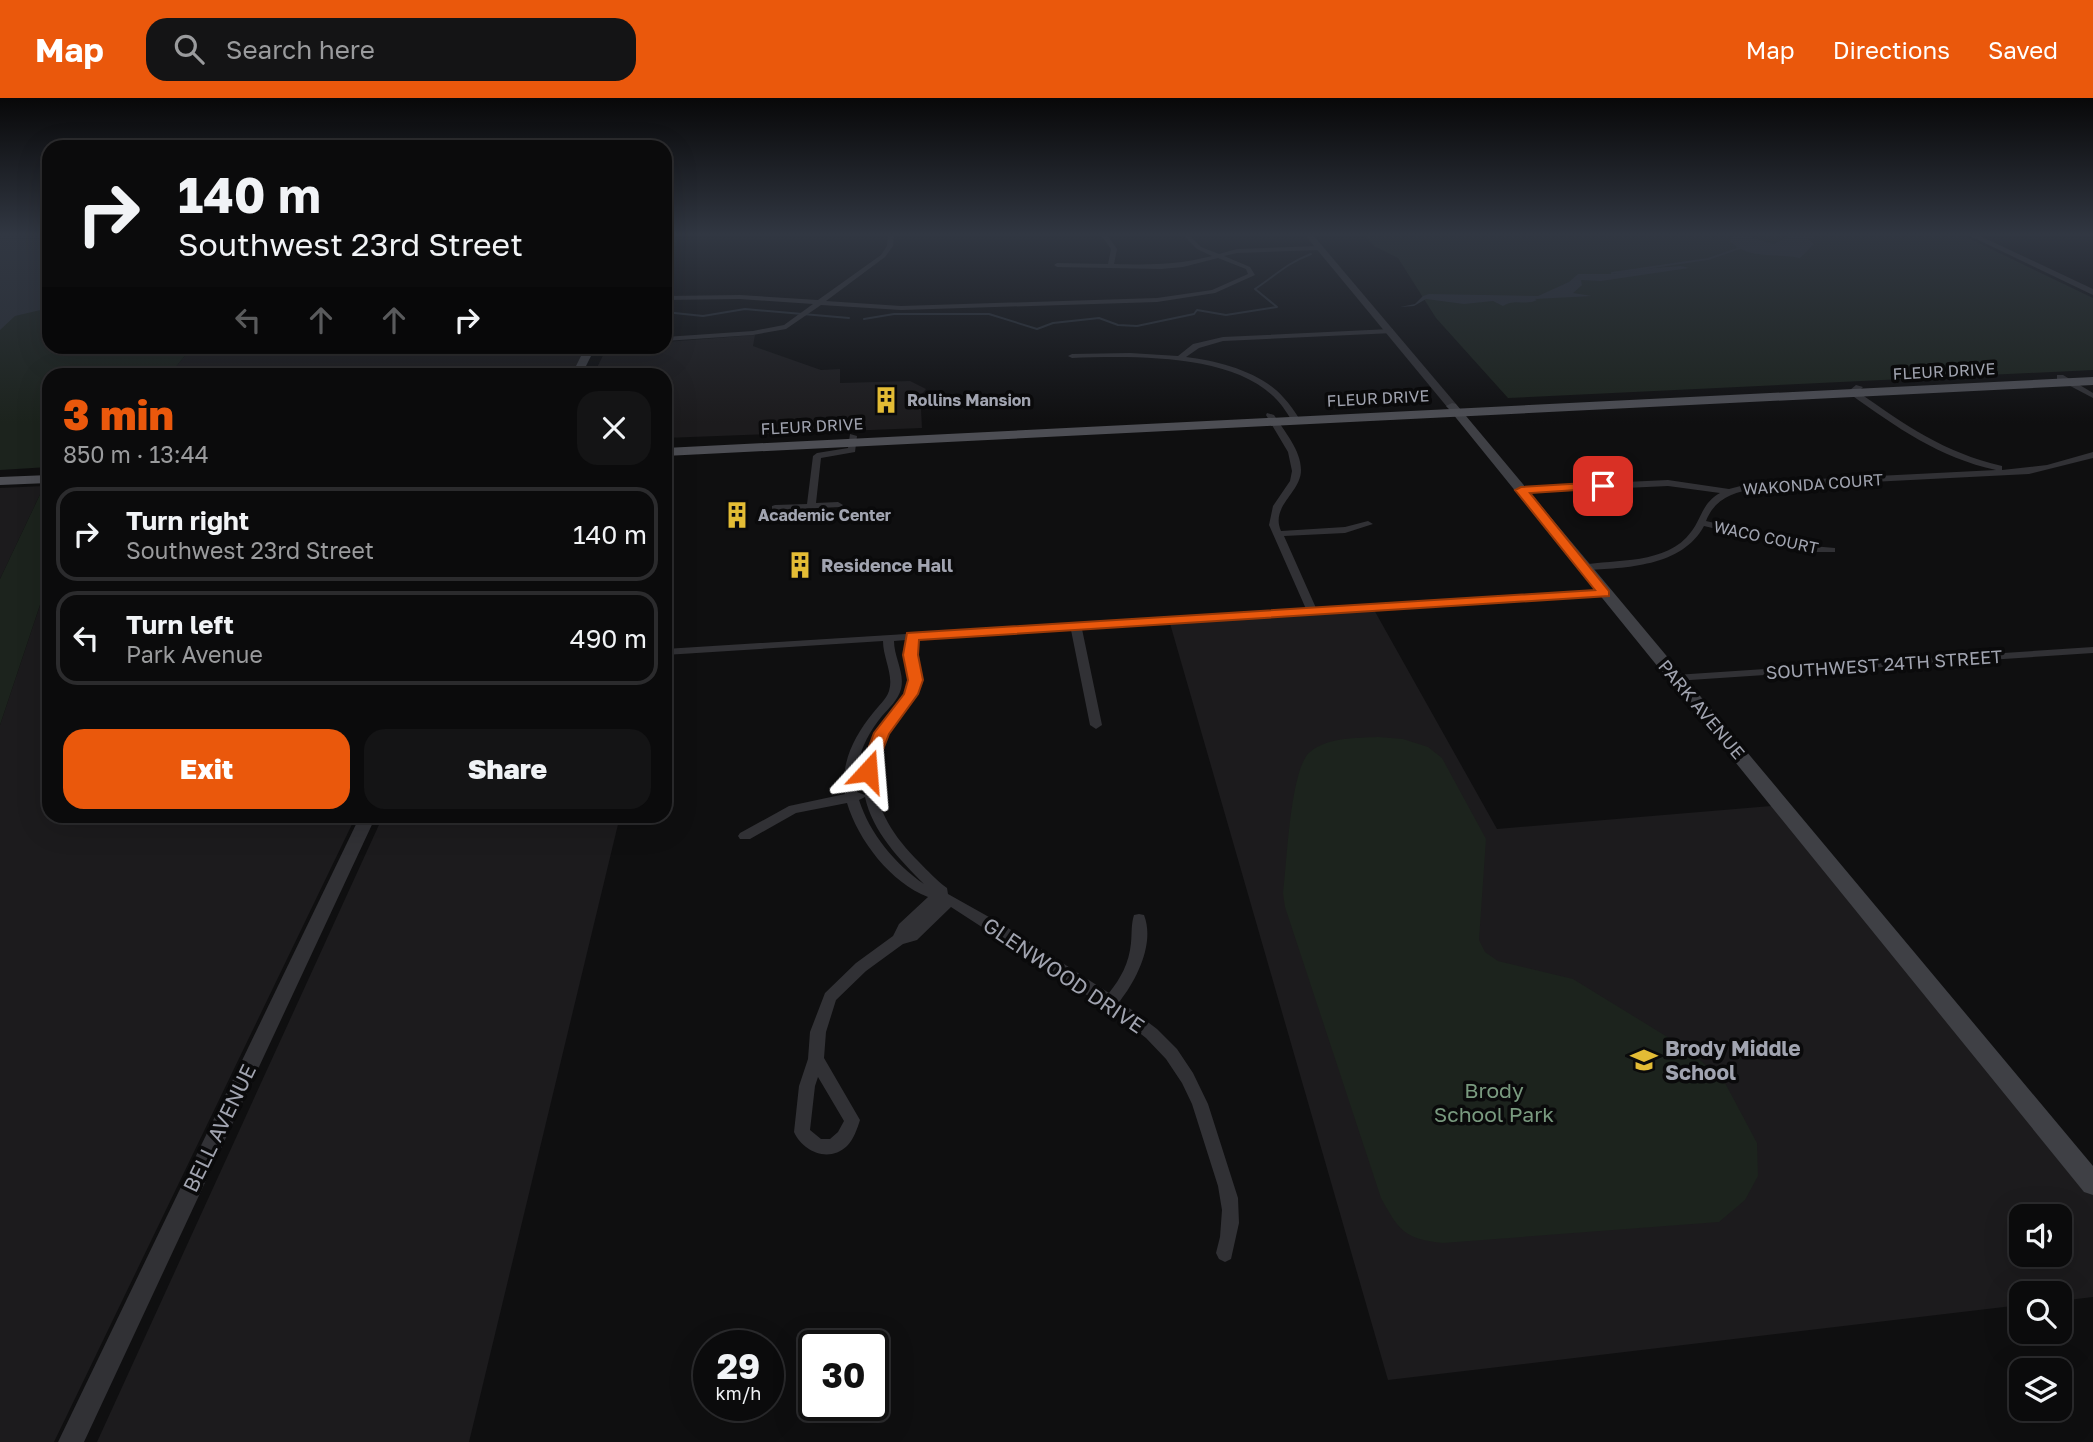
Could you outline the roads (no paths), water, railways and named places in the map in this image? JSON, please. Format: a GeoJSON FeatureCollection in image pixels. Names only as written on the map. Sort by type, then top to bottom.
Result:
{"type":"FeatureCollection","features":[{"type":"Feature","properties":{"kind":"main road","name":"FLEUR DRIVE"},"geometry":{"type":"LineString","coordinates":[[2064,380],[2093,376]]}},
{"type":"Feature","properties":{"kind":"main road","name":"FLEUR DRIVE"},"geometry":{"type":"LineString","coordinates":[[672,452],[853,439],[1284,417],[2064,380],[2093,381]]}},
{"type":"Feature","properties":{"kind":"main road","name":"PARK AVENUE"},"geometry":{"type":"LineString","coordinates":[[1454,409],[2092,1182]]}},
{"type":"Feature","properties":{"kind":"main road","name":"FLEUR DRIVE"},"geometry":{"type":"LineString","coordinates":[[672,445],[853,439]]}},
{"type":"Feature","properties":{"kind":"main road"},"geometry":{"type":"LineString","coordinates":[[0,475],[42,476]]}},
{"type":"Feature","properties":{"kind":"main road"},"geometry":{"type":"LineString","coordinates":[[0,481],[24,477]]}},
{"type":"Feature","properties":{"kind":"street"},"geometry":{"type":"LineString","coordinates":[[752,298],[912,308],[1177,298]]}},
{"type":"Feature","properties":{"kind":"street"},"geometry":{"type":"LineString","coordinates":[[672,338],[774,331],[806,315],[828,298]]}},
{"type":"Feature","properties":{"kind":"street","name":"PARK AVENUE"},"geometry":{"type":"LineString","coordinates":[[1362,298],[1454,409]]}},
{"type":"Feature","properties":{"kind":"street"},"geometry":{"type":"LineString","coordinates":[[1180,358],[1196,346],[1223,339],[1390,331]]}},
{"type":"Feature","properties":{"kind":"street"},"geometry":{"type":"LineString","coordinates":[[1072,356],[1142,353],[1180,358],[1245,374],[1268,385],[1281,399],[1279,405],[1297,466],[1293,485],[1279,500],[1274,512],[1277,534],[1312,611]]}},
{"type":"Feature","properties":{"kind":"street"},"geometry":{"type":"LineString","coordinates":[[2064,380],[2093,396]]}},
{"type":"Feature","properties":{"kind":"street"},"geometry":{"type":"LineString","coordinates":[[1856,390],[1924,442],[1960,458],[1994,467],[2029,471],[2093,455]]}},
{"type":"Feature","properties":{"kind":"street"},"geometry":{"type":"LineString","coordinates":[[811,506],[817,456],[852,450],[853,439]]}},
{"type":"Feature","properties":{"kind":"street"},"geometry":{"type":"LineString","coordinates":[[1960,458],[1972,467],[1971,474]]}},
{"type":"Feature","properties":{"kind":"street","name":"WAKONDA COURT"},"geometry":{"type":"LineString","coordinates":[[1585,568],[1632,563],[1660,556],[1691,538],[1709,505],[1730,492],[1756,485],[2029,471]]}},
{"type":"Feature","properties":{"kind":"street"},"geometry":{"type":"LineString","coordinates":[[1521,490],[1657,483],[1730,492]]}},
{"type":"Feature","properties":{"kind":"street"},"geometry":{"type":"LineString","coordinates":[[775,508],[838,505]]}},
{"type":"Feature","properties":{"kind":"street"},"geometry":{"type":"LineString","coordinates":[[1277,534],[1345,530],[1368,523]]}},
{"type":"Feature","properties":{"kind":"street","name":"WACO COURT"},"geometry":{"type":"LineString","coordinates":[[1701,523],[1812,549],[1832,550]]}},
{"type":"Feature","properties":{"kind":"street"},"geometry":{"type":"LineString","coordinates":[[672,652],[1604,593]]}},
{"type":"Feature","properties":{"kind":"street"},"geometry":{"type":"LineString","coordinates":[[1076,626],[1096,725]]}},
{"type":"Feature","properties":{"kind":"street","name":"GLENWOOD DRIVE"},"geometry":{"type":"LineString","coordinates":[[912,636],[911,655],[915,680],[911,694],[881,733],[870,758],[867,785],[882,825],[895,845],[944,896]]}},
{"type":"Feature","properties":{"kind":"street","name":"GLENWOOD DRIVE"},"geometry":{"type":"LineString","coordinates":[[890,638],[887,650],[895,672],[895,687],[868,727],[855,752],[852,765],[851,797],[860,823],[879,849],[917,886],[944,896],[1111,1002],[1162,1043],[1197,1096],[1231,1201],[1232,1228],[1225,1253]]}},
{"type":"Feature","properties":{"kind":"street","name":"SOUTHWEST 24TH STREET"},"geometry":{"type":"LineString","coordinates":[[1675,678],[2093,650]]}},
{"type":"Feature","properties":{"kind":"street"},"geometry":{"type":"LineString","coordinates":[[882,710],[898,713]]}},
{"type":"Feature","properties":{"kind":"street"},"geometry":{"type":"LineString","coordinates":[[745,836],[793,809],[870,794]]}},
{"type":"Feature","properties":{"kind":"street","name":"BELL AVENUE"},"geometry":{"type":"LineString","coordinates":[[71,1442],[365,823]]}},
{"type":"Feature","properties":{"kind":"street"},"geometry":{"type":"LineString","coordinates":[[816,1059],[852,1120],[848,1135],[838,1144],[824,1148],[810,1143],[802,1132],[807,1086],[816,1059],[818,1032],[830,997],[843,981],[898,940],[912,936],[944,896]]}},
{"type":"Feature","properties":{"kind":"street"},"geometry":{"type":"LineString","coordinates":[[1111,1002],[1136,965],[1140,947],[1139,919]]}},
{"type":"Feature","properties":{"kind":"waterway"},"geometry":{"type":"LineString","coordinates":[[864,319],[894,314],[989,314],[1037,329],[1053,323],[1099,318],[1118,325],[1137,326],[1194,314],[1197,310],[1226,315],[1277,307],[1266,298]]}},
{"type":"Feature","properties":{"kind":"waterway"},"geometry":{"type":"LineString","coordinates":[[672,313],[703,316],[745,309],[849,318]]}},
{"type":"Feature","properties":{"kind":"place","name":"Rollins Mansion"},"geometry":{"type":"Point","coordinates":[886,400]}},
{"type":"Feature","properties":{"kind":"place","name":"Academic Center"},"geometry":{"type":"Point","coordinates":[737,515]}},
{"type":"Feature","properties":{"kind":"place","name":"Residence Hall"},"geometry":{"type":"Point","coordinates":[800,565]}},
{"type":"Feature","properties":{"kind":"place","name":"Brody Middle School"},"geometry":{"type":"Point","coordinates":[1644,1060]}},
{"type":"Feature","properties":{"kind":"park label","name":"Brody School Park"},"geometry":{"type":"Point","coordinates":[1494,1102]}}]}
